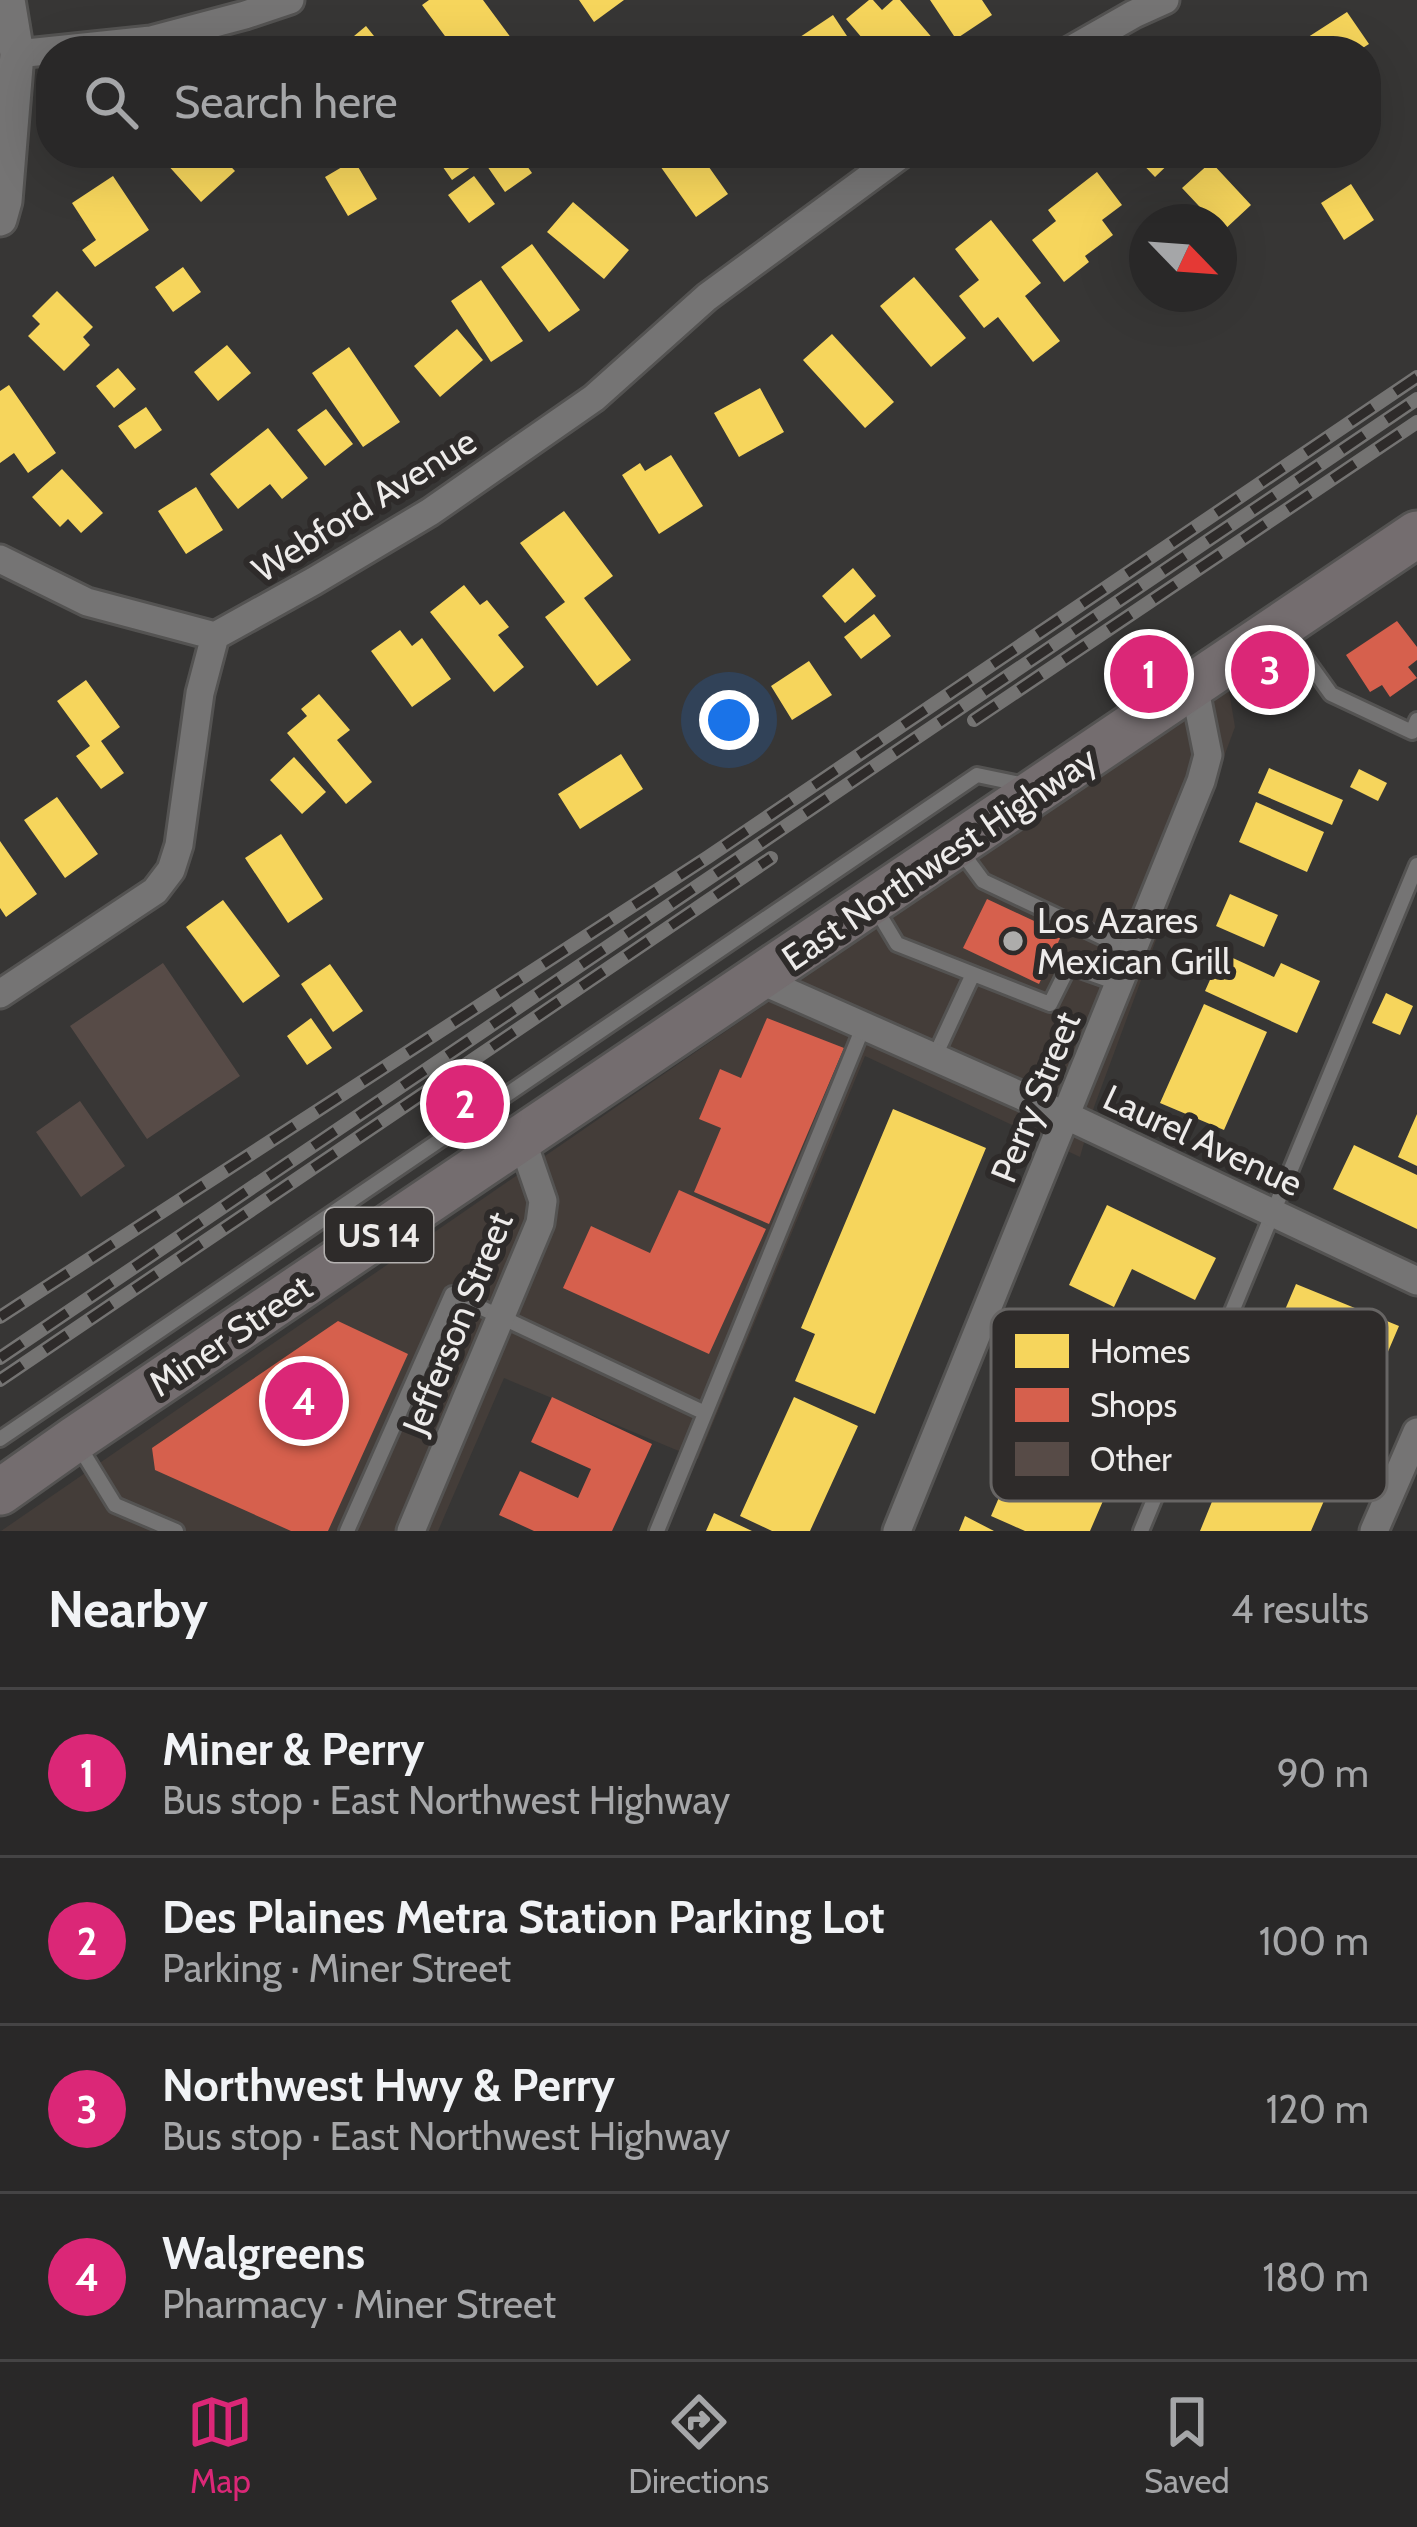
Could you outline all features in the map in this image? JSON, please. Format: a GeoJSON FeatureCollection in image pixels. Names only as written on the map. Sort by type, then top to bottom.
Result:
{"type":"FeatureCollection","features":[{"type":"Feature","properties":{"kind":"main road","name":"East Northwest Highway"},"geometry":{"type":"LineString","coordinates":[[760,980],[1417,534]]}},
{"type":"Feature","properties":{"kind":"main road","name":"Miner Street"},"geometry":{"type":"LineString","coordinates":[[6,1470],[75,1439],[760,980]]}},
{"type":"Feature","properties":{"kind":"street"},"geometry":{"type":"LineString","coordinates":[[0,218],[16,54],[8,0]]}},
{"type":"Feature","properties":{"kind":"street"},"geometry":{"type":"LineString","coordinates":[[166,36],[290,0]]}},
{"type":"Feature","properties":{"kind":"street"},"geometry":{"type":"LineString","coordinates":[[1095,36],[1165,0]]}},
{"type":"Feature","properties":{"kind":"street"},"geometry":{"type":"LineString","coordinates":[[16,54],[36,52]]}},
{"type":"Feature","properties":{"kind":"street","name":"Webford Avenue"},"geometry":{"type":"LineString","coordinates":[[214,636],[430,512],[557,424],[594,398],[707,297],[883,168]]}},
{"type":"Feature","properties":{"kind":"street"},"geometry":{"type":"LineString","coordinates":[[0,559],[86,602],[214,636],[171,870],[154,891],[0,994]]}},
{"type":"Feature","properties":{"kind":"street","name":"Perry Street"},"geometry":{"type":"LineString","coordinates":[[897,1531],[1204,768],[1208,755],[1194,685]]}},
{"type":"Feature","properties":{"kind":"street","name":"Laurel Avenue"},"geometry":{"type":"LineString","coordinates":[[760,980],[1067,1115],[1417,1281]]}},
{"type":"Feature","properties":{"kind":"street","name":"Jefferson Street"},"geometry":{"type":"LineString","coordinates":[[411,1531],[540,1223],[543,1201],[522,1140]]}},
{"type":"Feature","properties":{"kind":"street"},"geometry":{"type":"LineString","coordinates":[[1374,1531],[1417,1432]]}},
{"type":"Feature","properties":{"kind":"lane"},"geometry":{"type":"LineString","coordinates":[[1282,626],[1331,694],[1412,732],[1417,720]]}},
{"type":"Feature","properties":{"kind":"lane"},"geometry":{"type":"LineString","coordinates":[[6,1470],[976,775],[1042,788]]}},
{"type":"Feature","properties":{"kind":"lane"},"geometry":{"type":"LineString","coordinates":[[957,846],[983,881],[1133,952]]}},
{"type":"Feature","properties":{"kind":"lane"},"geometry":{"type":"LineString","coordinates":[[1235,1309],[1417,865]]}},
{"type":"Feature","properties":{"kind":"lane"},"geometry":{"type":"LineString","coordinates":[[872,903],[897,944],[1050,1004],[1069,966],[1120,984]]}},
{"type":"Feature","properties":{"kind":"lane"},"geometry":{"type":"LineString","coordinates":[[934,1056],[973,974]]}},
{"type":"Feature","properties":{"kind":"lane"},"geometry":{"type":"LineString","coordinates":[[657,1531],[864,1024]]}},
{"type":"Feature","properties":{"kind":"lane"},"geometry":{"type":"LineString","coordinates":[[347,1531],[452,1294],[705,1413]]}},
{"type":"Feature","properties":{"kind":"lane"},"geometry":{"type":"LineString","coordinates":[[75,1439],[115,1505],[176,1531]]}},
{"type":"Feature","properties":{"kind":"lane"},"geometry":{"type":"LineString","coordinates":[[1141,1531],[1154,1501]]}},
{"type":"Feature","properties":{"kind":"shaded area"},"geometry":{"type":"Polygon","coordinates":[[[1228,685],[1235,727],[1094,1107],[1080,1157],[865,1056],[698,1459],[504,1378],[438,1531],[1,1531],[1228,685]]]}},
{"type":"Feature","properties":{"kind":"building: Homes"},"geometry":{"type":"Polygon","coordinates":[[[429,0],[483,0],[510,36],[445,36],[422,5],[429,0]]]}},
{"type":"Feature","properties":{"kind":"building: Homes"},"geometry":{"type":"Polygon","coordinates":[[[579,0],[624,0],[594,22],[579,0]]]}},
{"type":"Feature","properties":{"kind":"building: Homes"},"geometry":{"type":"Polygon","coordinates":[[[869,0],[882,10],[900,0],[931,36],[860,36],[846,19],[869,0]]]}},
{"type":"Feature","properties":{"kind":"building: Homes"},"geometry":{"type":"Polygon","coordinates":[[[930,0],[982,0],[992,15],[954,36],[930,0]]]}},
{"type":"Feature","properties":{"kind":"building: Homes"},"geometry":{"type":"Polygon","coordinates":[[[1347,12],[1364,36],[1310,36],[1347,12]]]}},
{"type":"Feature","properties":{"kind":"building: Homes"},"geometry":{"type":"Polygon","coordinates":[[[833,15],[847,36],[802,36],[833,15]]]}},
{"type":"Feature","properties":{"kind":"building: Homes"},"geometry":{"type":"Polygon","coordinates":[[[366,26],[374,36],[354,36],[366,26]]]}},
{"type":"Feature","properties":{"kind":"building: Homes"},"geometry":{"type":"Polygon","coordinates":[[[170,168],[232,168],[235,171],[201,202],[170,168]]]}},
{"type":"Feature","properties":{"kind":"building: Homes"},"geometry":{"type":"Polygon","coordinates":[[[340,168],[359,168],[377,199],[348,216],[325,177],[340,168]]]}},
{"type":"Feature","properties":{"kind":"building: Homes"},"geometry":{"type":"Polygon","coordinates":[[[444,168],[469,168],[452,180],[444,168]]]}},
{"type":"Feature","properties":{"kind":"building: Homes"},"geometry":{"type":"Polygon","coordinates":[[[488,168],[528,168],[532,173],[505,192],[488,168]]]}},
{"type":"Feature","properties":{"kind":"building: Homes"},"geometry":{"type":"Polygon","coordinates":[[[662,168],[710,168],[728,194],[696,217],[662,168]]]}},
{"type":"Feature","properties":{"kind":"building: Homes"},"geometry":{"type":"Polygon","coordinates":[[[1204,168],[1217,168],[1251,205],[1237,218],[1237,204],[1197,204],[1182,188],[1204,168]]]}},
{"type":"Feature","properties":{"kind":"building: Homes"},"geometry":{"type":"Polygon","coordinates":[[[1097,172],[1122,205],[1102,220],[1113,235],[1085,256],[1089,262],[1064,282],[1032,240],[1056,221],[1048,210],[1097,172]]]}},
{"type":"Feature","properties":{"kind":"building: Homes"},"geometry":{"type":"Polygon","coordinates":[[[113,176],[149,230],[95,267],[82,250],[96,240],[72,203],[113,176]]]}},
{"type":"Feature","properties":{"kind":"building: Homes"},"geometry":{"type":"Polygon","coordinates":[[[474,176],[495,204],[469,223],[448,195],[474,176]]]}},
{"type":"Feature","properties":{"kind":"building: Homes"},"geometry":{"type":"Polygon","coordinates":[[[1351,184],[1374,220],[1344,240],[1321,203],[1351,184]]]}},
{"type":"Feature","properties":{"kind":"building: Homes"},"geometry":{"type":"Polygon","coordinates":[[[573,202],[629,250],[604,279],[547,232],[573,202]]]}},
{"type":"Feature","properties":{"kind":"building: Homes"},"geometry":{"type":"Polygon","coordinates":[[[991,220],[1041,283],[1025,296],[1060,341],[1033,362],[998,317],[984,328],[959,296],[979,280],[955,249],[991,220]]]}},
{"type":"Feature","properties":{"kind":"building: Homes"},"geometry":{"type":"Polygon","coordinates":[[[532,244],[580,310],[549,332],[501,267],[532,244]]]}},
{"type":"Feature","properties":{"kind":"building: Homes"},"geometry":{"type":"Polygon","coordinates":[[[183,267],[201,292],[173,312],[155,287],[183,267]]]}},
{"type":"Feature","properties":{"kind":"building: Homes"},"geometry":{"type":"Polygon","coordinates":[[[914,277],[966,338],[931,367],[880,306],[914,277]]]}},
{"type":"Feature","properties":{"kind":"building: Homes"},"geometry":{"type":"Polygon","coordinates":[[[481,280],[523,341],[491,362],[451,301],[481,280]]]}},
{"type":"Feature","properties":{"kind":"building: Homes"},"geometry":{"type":"Polygon","coordinates":[[[57,291],[93,327],[83,337],[90,345],[64,371],[28,336],[40,324],[32,316],[57,291]]]}},
{"type":"Feature","properties":{"kind":"building: Homes"},"geometry":{"type":"Polygon","coordinates":[[[457,329],[483,360],[440,397],[414,366],[457,329]]]}},
{"type":"Feature","properties":{"kind":"building: Homes"},"geometry":{"type":"Polygon","coordinates":[[[832,334],[894,402],[865,428],[803,360],[832,334]]]}},
{"type":"Feature","properties":{"kind":"building: Homes"},"geometry":{"type":"Polygon","coordinates":[[[227,345],[251,373],[218,401],[194,372],[227,345]]]}},
{"type":"Feature","properties":{"kind":"building: Homes"},"geometry":{"type":"Polygon","coordinates":[[[349,347],[400,422],[363,447],[312,373],[349,347]]]}},
{"type":"Feature","properties":{"kind":"building: Homes"},"geometry":{"type":"Polygon","coordinates":[[[118,368],[136,389],[114,408],[96,386],[118,368]]]}},
{"type":"Feature","properties":{"kind":"building: Homes"},"geometry":{"type":"Polygon","coordinates":[[[9,385],[56,453],[28,473],[14,453],[0,463],[0,391],[9,385]]]}},
{"type":"Feature","properties":{"kind":"building: Homes"},"geometry":{"type":"Polygon","coordinates":[[[760,388],[784,432],[739,457],[714,413],[760,388]]]}},
{"type":"Feature","properties":{"kind":"building: Homes"},"geometry":{"type":"Polygon","coordinates":[[[146,407],[162,430],[135,449],[118,426],[146,407]]]}},
{"type":"Feature","properties":{"kind":"building: Homes"},"geometry":{"type":"Polygon","coordinates":[[[326,409],[353,444],[325,466],[297,430],[326,409]]]}},
{"type":"Feature","properties":{"kind":"building: Homes"},"geometry":{"type":"Polygon","coordinates":[[[268,428],[308,478],[282,499],[270,484],[238,509],[210,474],[268,428]]]}},
{"type":"Feature","properties":{"kind":"building: Homes"},"geometry":{"type":"Polygon","coordinates":[[[671,455],[703,506],[659,534],[622,475],[640,463],[645,471],[671,455]]]}},
{"type":"Feature","properties":{"kind":"building: Homes"},"geometry":{"type":"Polygon","coordinates":[[[62,469],[103,513],[81,533],[68,519],[60,527],[32,497],[62,469]]]}},
{"type":"Feature","properties":{"kind":"building: Homes"},"geometry":{"type":"Polygon","coordinates":[[[196,487],[223,530],[186,554],[158,511],[196,487]]]}},
{"type":"Feature","properties":{"kind":"building: Homes"},"geometry":{"type":"Polygon","coordinates":[[[564,511],[613,576],[584,598],[631,660],[597,686],[545,617],[565,602],[520,543],[564,511]]]}},
{"type":"Feature","properties":{"kind":"building: Homes"},"geometry":{"type":"Polygon","coordinates":[[[853,568],[876,596],[845,623],[822,596],[853,568]]]}},
{"type":"Feature","properties":{"kind":"building: Homes"},"geometry":{"type":"Polygon","coordinates":[[[464,585],[480,605],[487,600],[509,627],[498,635],[524,667],[494,692],[430,612],[464,585]]]}},
{"type":"Feature","properties":{"kind":"building: Homes"},"geometry":{"type":"Polygon","coordinates":[[[874,614],[891,636],[861,659],[844,637],[874,614]]]}},
{"type":"Feature","properties":{"kind":"building: Homes"},"geometry":{"type":"Polygon","coordinates":[[[400,630],[412,646],[422,638],[451,679],[412,707],[371,651],[400,630]]]}},
{"type":"Feature","properties":{"kind":"building: Homes"},"geometry":{"type":"Polygon","coordinates":[[[809,661],[832,695],[792,720],[771,686],[809,661]]]}},
{"type":"Feature","properties":{"kind":"building: Homes"},"geometry":{"type":"Polygon","coordinates":[[[86,680],[120,727],[101,741],[124,773],[101,789],[76,756],[90,746],[57,701],[86,680]]]}},
{"type":"Feature","properties":{"kind":"building: Homes"},"geometry":{"type":"Polygon","coordinates":[[[319,694],[350,730],[337,740],[372,782],[346,804],[287,733],[307,716],[301,709],[319,694]]]}},
{"type":"Feature","properties":{"kind":"building: Homes"},"geometry":{"type":"Polygon","coordinates":[[[621,754],[643,789],[580,829],[558,794],[621,754]]]}},
{"type":"Feature","properties":{"kind":"building: Homes"},"geometry":{"type":"Polygon","coordinates":[[[294,757],[326,792],[302,814],[270,780],[294,757]]]}},
{"type":"Feature","properties":{"kind":"building: Homes"},"geometry":{"type":"Polygon","coordinates":[[[1269,768],[1343,800],[1332,825],[1258,793],[1269,768]]]}},
{"type":"Feature","properties":{"kind":"building: Homes"},"geometry":{"type":"Polygon","coordinates":[[[1359,769],[1387,783],[1378,801],[1350,787],[1359,769]]]}},
{"type":"Feature","properties":{"kind":"building: Homes"},"geometry":{"type":"Polygon","coordinates":[[[57,797],[98,854],[65,878],[24,820],[57,797]]]}},
{"type":"Feature","properties":{"kind":"building: Homes"},"geometry":{"type":"Polygon","coordinates":[[[1256,802],[1324,832],[1307,872],[1239,842],[1256,802]]]}},
{"type":"Feature","properties":{"kind":"building: Homes"},"geometry":{"type":"Polygon","coordinates":[[[281,834],[323,899],[288,923],[245,858],[281,834]]]}},
{"type":"Feature","properties":{"kind":"building: Homes"},"geometry":{"type":"Polygon","coordinates":[[[0,841],[37,894],[6,917],[0,908],[0,841]]]}},
{"type":"Feature","properties":{"kind":"building: Homes"},"geometry":{"type":"Polygon","coordinates":[[[1230,894],[1278,915],[1264,947],[1216,926],[1230,894]]]}},
{"type":"Feature","properties":{"kind":"building: Homes"},"geometry":{"type":"Polygon","coordinates":[[[223,900],[280,976],[243,1003],[186,927],[223,900]]]}},
{"type":"Feature","properties":{"kind":"building: Homes"},"geometry":{"type":"Polygon","coordinates":[[[1222,953],[1274,977],[1281,963],[1320,981],[1297,1033],[1205,991],[1222,953]]]}},
{"type":"Feature","properties":{"kind":"building: Homes"},"geometry":{"type":"Polygon","coordinates":[[[330,964],[363,1011],[333,1032],[301,984],[330,964]]]}},
{"type":"Feature","properties":{"kind":"building: Homes"},"geometry":{"type":"Polygon","coordinates":[[[1386,993],[1413,1006],[1400,1035],[1372,1023],[1386,993]]]}},
{"type":"Feature","properties":{"kind":"building: Homes"},"geometry":{"type":"Polygon","coordinates":[[[1204,1004],[1267,1032],[1224,1130],[1160,1103],[1204,1004]]]}},
{"type":"Feature","properties":{"kind":"building: Homes"},"geometry":{"type":"Polygon","coordinates":[[[311,1018],[332,1048],[307,1065],[287,1036],[311,1018]]]}},
{"type":"Feature","properties":{"kind":"building: Homes"},"geometry":{"type":"Polygon","coordinates":[[[893,1109],[986,1148],[875,1414],[795,1381],[815,1334],[801,1328],[893,1109]]]}},
{"type":"Feature","properties":{"kind":"building: Homes"},"geometry":{"type":"Polygon","coordinates":[[[1417,1114],[1417,1166],[1398,1157],[1417,1114]]]}},
{"type":"Feature","properties":{"kind":"building: Homes"},"geometry":{"type":"Polygon","coordinates":[[[1354,1145],[1417,1175],[1417,1229],[1333,1189],[1354,1145]]]}},
{"type":"Feature","properties":{"kind":"building: Homes"},"geometry":{"type":"Polygon","coordinates":[[[1107,1205],[1216,1258],[1195,1300],[1132,1269],[1114,1307],[1069,1285],[1107,1205]]]}},
{"type":"Feature","properties":{"kind":"building: Homes"},"geometry":{"type":"Polygon","coordinates":[[[1296,1284],[1357,1309],[1285,1309],[1296,1284]]]}},
{"type":"Feature","properties":{"kind":"building: Homes"},"geometry":{"type":"Polygon","coordinates":[[[1387,1321],[1399,1326],[1387,1354],[1387,1321]]]}},
{"type":"Feature","properties":{"kind":"building: Homes"},"geometry":{"type":"Polygon","coordinates":[[[794,1397],[858,1426],[810,1531],[772,1531],[740,1516],[794,1397]]]}},
{"type":"Feature","properties":{"kind":"building: Homes"},"geometry":{"type":"Polygon","coordinates":[[[997,1501],[1103,1501],[1090,1531],[1025,1531],[991,1516],[997,1501]]]}},
{"type":"Feature","properties":{"kind":"building: Homes"},"geometry":{"type":"Polygon","coordinates":[[[1212,1501],[1324,1501],[1311,1531],[1200,1531],[1212,1501]]]}},
{"type":"Feature","properties":{"kind":"building: Homes"},"geometry":{"type":"Polygon","coordinates":[[[714,1513],[752,1531],[706,1531],[714,1513]]]}},
{"type":"Feature","properties":{"kind":"building: Homes"},"geometry":{"type":"Polygon","coordinates":[[[965,1516],[994,1531],[959,1531],[965,1516]]]}},
{"type":"Feature","properties":{"kind":"building: Shops"},"geometry":{"type":"Polygon","coordinates":[[[1397,621],[1417,647],[1417,660],[1408,667],[1417,678],[1390,697],[1382,685],[1370,692],[1346,655],[1397,621]]]}},
{"type":"Feature","properties":{"kind":"building: Shops","name":"Los Azares Mexican Grill"},"geometry":{"type":"Polygon","coordinates":[[[987,899],[1062,934],[1039,984],[963,948],[987,899]]]}},
{"type":"Feature","properties":{"kind":"building: Shops"},"geometry":{"type":"Polygon","coordinates":[[[767,1018],[844,1048],[769,1224],[694,1192],[721,1128],[699,1119],[720,1069],[741,1078],[767,1018]]]}},
{"type":"Feature","properties":{"kind":"building: Shops"},"geometry":{"type":"Polygon","coordinates":[[[679,1190],[766,1229],[709,1354],[563,1288],[591,1226],[650,1253],[679,1190]]]}},
{"type":"Feature","properties":{"kind":"building: Shops"},"geometry":{"type":"Polygon","coordinates":[[[338,1321],[408,1354],[328,1531],[291,1531],[155,1470],[152,1448],[338,1321]]]}},
{"type":"Feature","properties":{"kind":"building: Shops"},"geometry":{"type":"Polygon","coordinates":[[[552,1397],[652,1444],[612,1531],[534,1531],[499,1515],[520,1471],[578,1498],[591,1469],[531,1442],[552,1397]]]}},
{"type":"Feature","properties":{"kind":"building: Other"},"geometry":{"type":"Polygon","coordinates":[[[163,963],[240,1076],[147,1139],[70,1026],[163,963]]]}},
{"type":"Feature","properties":{"kind":"building: Other"},"geometry":{"type":"Polygon","coordinates":[[[80,1101],[125,1166],[81,1197],[36,1132],[80,1101]]]}},
{"type":"Feature","properties":{"kind":"railway"},"geometry":{"type":"LineString","coordinates":[[0,1317],[708,857],[1417,377]]}},
{"type":"Feature","properties":{"kind":"railway"},"geometry":{"type":"LineString","coordinates":[[0,1358],[1417,399]]}},
{"type":"Feature","properties":{"kind":"railway"},"geometry":{"type":"LineString","coordinates":[[974,720],[1417,422]]}},
{"type":"Feature","properties":{"kind":"railway"},"geometry":{"type":"LineString","coordinates":[[0,1380],[771,858]]}},
{"type":"Feature","properties":{"kind":"place","name":"Northwest Hwy & Perry"},"geometry":{"type":"Point","coordinates":[1270,670]}},
{"type":"Feature","properties":{"kind":"place","name":"Miner & Perry"},"geometry":{"type":"Point","coordinates":[1149,674]}},
{"type":"Feature","properties":{"kind":"place","name":"Los Azares Mexican Grill"},"geometry":{"type":"Point","coordinates":[1013,941]}},
{"type":"Feature","properties":{"kind":"place","name":"Des Plaines Metra Station Parking Lot"},"geometry":{"type":"Point","coordinates":[465,1104]}},
{"type":"Feature","properties":{"kind":"place","name":"Walgreens"},"geometry":{"type":"Point","coordinates":[304,1401]}}]}
